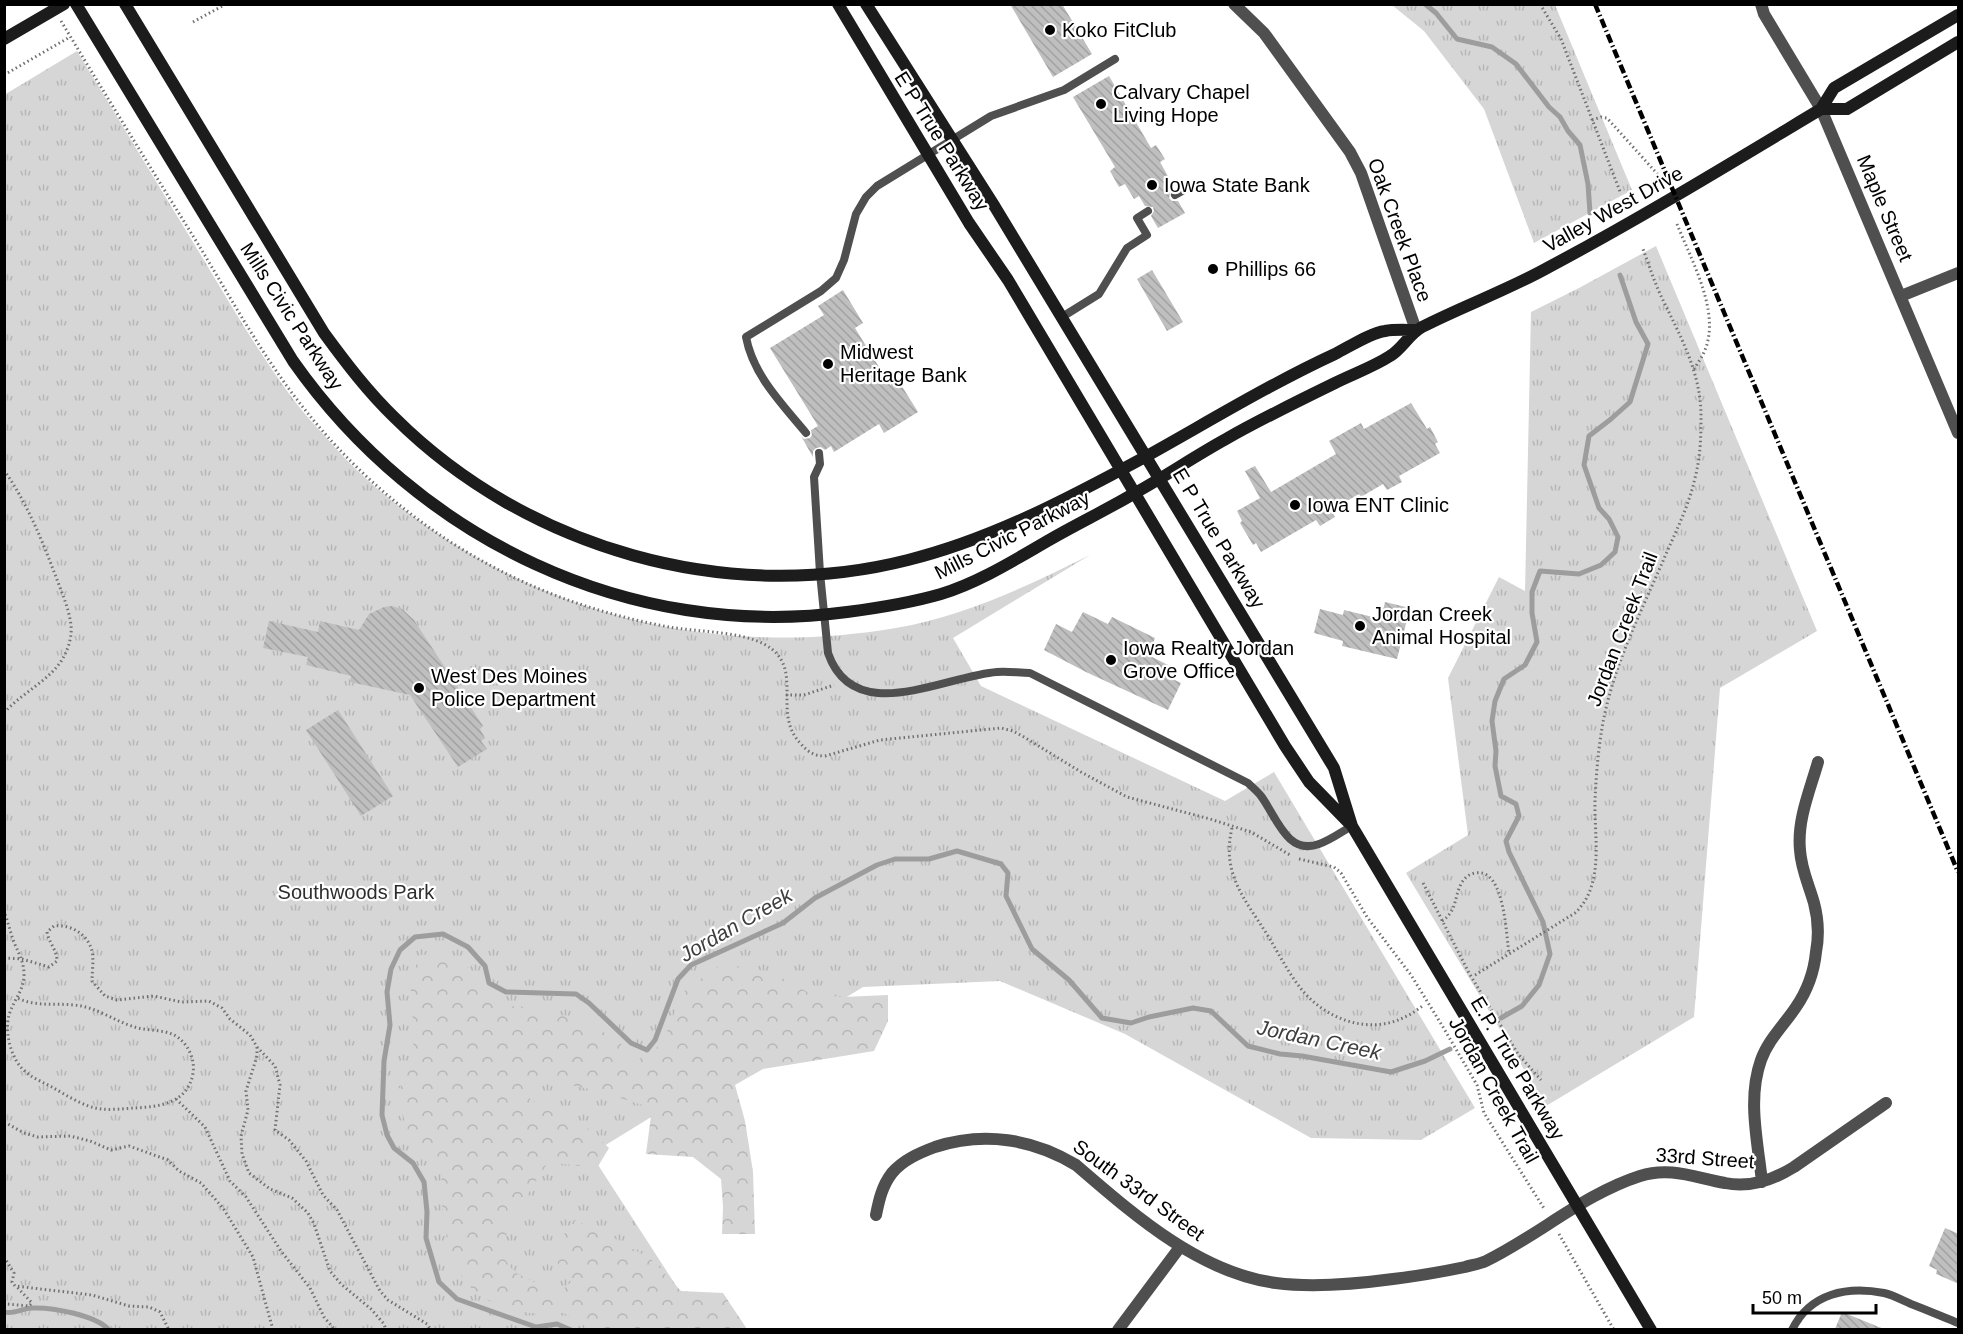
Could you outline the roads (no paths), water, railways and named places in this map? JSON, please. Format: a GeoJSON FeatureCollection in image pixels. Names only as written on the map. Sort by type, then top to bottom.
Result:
{"type":"FeatureCollection","features":[{"type":"Feature","properties":{"kind":"main road"},"geometry":{"type":"LineString","coordinates":[[4,39],[64,4]]}},
{"type":"Feature","properties":{"kind":"main road","name":"Mills Civic Parkway"},"geometry":{"type":"LineString","coordinates":[[76,4],[293,361],[313,389],[358,441],[413,491],[450,517],[506,550],[557,574],[612,593],[698,612],[782,617],[885,608],[943,593],[1013,560],[1134,494]]}},
{"type":"Feature","properties":{"kind":"main road","name":"Mills Civic Parkway"},"geometry":{"type":"LineString","coordinates":[[125,4],[331,342],[379,403],[439,458],[473,482],[525,513],[603,547],[665,564],[720,573],[752,575],[820,573],[870,568],[939,551],[1046,509],[1122,469]]}},
{"type":"Feature","properties":{"kind":"main road","name":"E P True Parkway"},"geometry":{"type":"LineString","coordinates":[[838,4],[969,223],[1008,280],[1291,755],[1309,782],[1352,826]]}},
{"type":"Feature","properties":{"kind":"main road","name":"E P True Parkway"},"geometry":{"type":"LineString","coordinates":[[866,4],[953,139],[1334,768],[1352,826]]}},
{"type":"Feature","properties":{"kind":"main road","name":"Valley West Drive"},"geometry":{"type":"LineString","coordinates":[[1134,494],[1226,439],[1301,399],[1394,355],[1416,330],[1543,270],[1604,237],[1821,108],[1834,88],[1959,15]]}},
{"type":"Feature","properties":{"kind":"main road","name":"Valley West Drive"},"geometry":{"type":"LineString","coordinates":[[1821,108],[1847,109],[1959,42]]}},
{"type":"Feature","properties":{"kind":"main road","name":"Valley West Drive"},"geometry":{"type":"LineString","coordinates":[[1122,469],[1289,377],[1374,335],[1384,331],[1416,330]]}},
{"type":"Feature","properties":{"kind":"main road","name":"E.P. True Parkway"},"geometry":{"type":"LineString","coordinates":[[1352,826],[1651,1329]]}},
{"type":"Feature","properties":{"kind":"street","name":"Oak Creek Place"},"geometry":{"type":"LineString","coordinates":[[1233,4],[1264,33],[1350,152],[1361,173],[1416,330]]}},
{"type":"Feature","properties":{"kind":"street","name":"Maple Street"},"geometry":{"type":"LineString","coordinates":[[1761,4],[1764,14],[1821,108],[1959,433]]}},
{"type":"Feature","properties":{"kind":"street"},"geometry":{"type":"LineString","coordinates":[[1901,296],[1959,273]]}},
{"type":"Feature","properties":{"kind":"street"},"geometry":{"type":"LineString","coordinates":[[1762,1182],[1754,1111],[1755,1080],[1761,1060],[1771,1040],[1797,1006],[1807,986],[1817,950],[1818,928],[1815,905],[1803,871],[1799,839],[1804,811],[1818,762]]}},
{"type":"Feature","properties":{"kind":"street","name":"33rd Street"},"geometry":{"type":"LineString","coordinates":[[1578,1205],[1623,1181],[1644,1174],[1687,1173],[1727,1184],[1762,1182],[1794,1167],[1886,1103]]}},
{"type":"Feature","properties":{"kind":"street","name":"South 33rd Street"},"geometry":{"type":"LineString","coordinates":[[876,1215],[880,1192],[892,1173],[909,1158],[951,1142],[967,1139],[1016,1140],[1052,1152],[1076,1165],[1180,1247],[1225,1270],[1273,1283],[1298,1286],[1431,1275],[1485,1262],[1578,1205]]}},
{"type":"Feature","properties":{"kind":"street"},"geometry":{"type":"LineString","coordinates":[[1118,1329],[1180,1247]]}},
{"type":"Feature","properties":{"kind":"lane"},"geometry":{"type":"LineString","coordinates":[[806,433],[764,382],[748,348],[746,337],[821,291],[836,278],[844,260],[856,214],[866,197],[877,186],[991,116],[1064,90],[1115,59]]}},
{"type":"Feature","properties":{"kind":"lane"},"geometry":{"type":"LineString","coordinates":[[1175,195],[1191,186]]}},
{"type":"Feature","properties":{"kind":"lane"},"geometry":{"type":"LineString","coordinates":[[1062,317],[1099,294],[1127,248],[1147,235],[1137,218],[1148,211]]}},
{"type":"Feature","properties":{"kind":"lane"},"geometry":{"type":"LineString","coordinates":[[819,453],[820,464],[814,477],[828,653],[831,664],[851,687],[890,694],[997,672],[1030,673],[1248,783],[1261,796],[1280,829],[1290,840],[1298,844],[1307,847],[1320,844],[1352,826]]}},
{"type":"Feature","properties":{"kind":"lane"},"geometry":{"type":"LineString","coordinates":[[1792,1329],[1798,1316],[1815,1301],[1830,1294],[1852,1290],[1886,1293],[1959,1323]]}},
{"type":"Feature","properties":{"kind":"waterway","name":"Jordan Creek"},"geometry":{"type":"LineString","coordinates":[[1425,4],[1436,13],[1457,39],[1492,47],[1516,64],[1549,107],[1560,117],[1580,145],[1588,184],[1590,213]]}},
{"type":"Feature","properties":{"kind":"waterway","name":"Jordan Creek"},"geometry":{"type":"LineString","coordinates":[[1501,1018],[1522,1006],[1539,985],[1550,954],[1543,922],[1509,852],[1506,841],[1519,816],[1516,804],[1501,796],[1495,766],[1496,751],[1492,721],[1495,701],[1504,679],[1525,665],[1537,642],[1532,613],[1532,592],[1540,571],[1579,574],[1601,565],[1615,552],[1618,537],[1609,519],[1599,508],[1584,465],[1589,436],[1630,402],[1648,344],[1636,322],[1620,275]]}},
{"type":"Feature","properties":{"kind":"waterway","name":"Jordan Creek"},"geometry":{"type":"LineString","coordinates":[[571,1330],[557,1324],[536,1327],[457,1299],[439,1282],[426,1238],[427,1212],[424,1182],[413,1163],[394,1148],[387,1135],[382,1115],[384,1061],[390,1025],[387,992],[391,969],[400,950],[415,937],[443,934],[468,947],[485,966],[489,983],[506,992],[576,994],[589,1003],[631,1043],[647,1050],[655,1040],[678,979],[691,965],[783,923],[815,898],[877,865],[895,859],[929,859],[957,851],[1001,864],[1008,873],[1006,896],[1032,949],[1069,980],[1102,1018],[1131,1023],[1193,1008],[1211,1011],[1248,1046],[1280,1054],[1391,1072],[1425,1061],[1450,1049]]}},
{"type":"Feature","properties":{"kind":"waterway"},"geometry":{"type":"LineString","coordinates":[[4,1312],[11,1313],[32,1308],[50,1309],[84,1316],[109,1330]]}},
{"type":"Feature","properties":{"kind":"railway"},"geometry":{"type":"LineString","coordinates":[[1595,4],[1958,872]]}},
{"type":"Feature","properties":{"kind":"place","name":"Koko FitClub"},"geometry":{"type":"Point","coordinates":[1050,30]}},
{"type":"Feature","properties":{"kind":"place","name":"Calvary Chapel Living Hope"},"geometry":{"type":"Point","coordinates":[1101,104]}},
{"type":"Feature","properties":{"kind":"place","name":"Iowa State Bank"},"geometry":{"type":"Point","coordinates":[1152,185]}},
{"type":"Feature","properties":{"kind":"place","name":"Phillips 66"},"geometry":{"type":"Point","coordinates":[1213,269]}},
{"type":"Feature","properties":{"kind":"place","name":"Midwest Heritage Bank"},"geometry":{"type":"Point","coordinates":[828,364]}},
{"type":"Feature","properties":{"kind":"place","name":"Iowa ENT Clinic"},"geometry":{"type":"Point","coordinates":[1295,505]}},
{"type":"Feature","properties":{"kind":"place","name":"Jordan Creek Animal Hospital"},"geometry":{"type":"Point","coordinates":[1360,626]}},
{"type":"Feature","properties":{"kind":"place","name":"Iowa Realty Jordan Grove Office"},"geometry":{"type":"Point","coordinates":[1111,660]}},
{"type":"Feature","properties":{"kind":"place","name":"West Des Moines Police Department"},"geometry":{"type":"Point","coordinates":[419,688]}},
{"type":"Feature","properties":{"kind":"park label","name":"Southwoods Park"},"geometry":{"type":"Point","coordinates":[356,892]}}]}
